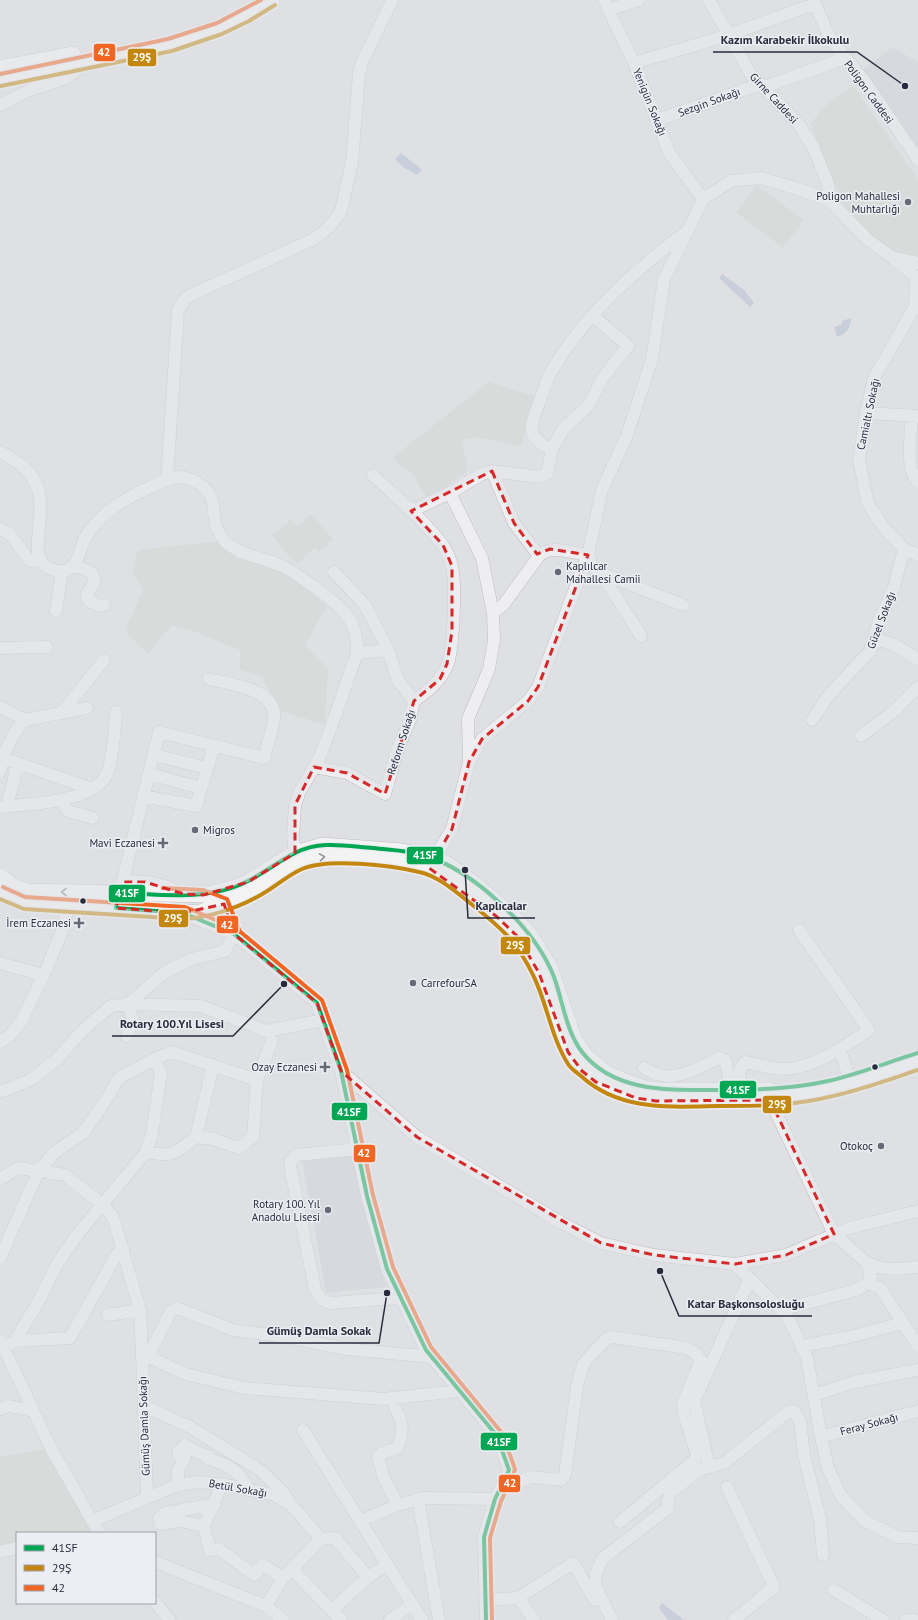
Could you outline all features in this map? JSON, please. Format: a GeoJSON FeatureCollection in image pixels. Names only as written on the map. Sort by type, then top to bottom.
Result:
{"type":"FeatureCollection","features":[{"type":"Feature","properties":{"kind":"main road"},"geometry":{"type":"LineString","coordinates":[[0,68],[164,36],[211,21],[256,0]]}},
{"type":"Feature","properties":{"kind":"main road"},"geometry":{"type":"LineString","coordinates":[[0,80],[84,61],[164,46],[198,36],[246,16],[272,0]]}},
{"type":"Feature","properties":{"kind":"main road"},"geometry":{"type":"LineString","coordinates":[[0,876],[13,886],[27,891],[119,895],[203,895],[236,887],[323,845],[402,851],[432,863],[446,863],[476,885],[513,916],[531,936],[550,967],[574,1038],[585,1056],[605,1072],[625,1082],[648,1089],[682,1091],[768,1090],[795,1087],[848,1075],[918,1053]]}},
{"type":"Feature","properties":{"kind":"main road"},"geometry":{"type":"LineString","coordinates":[[0,892],[24,903],[69,905],[119,895],[183,913],[200,912],[254,892],[297,858]]}},
{"type":"Feature","properties":{"kind":"main road"},"geometry":{"type":"LineString","coordinates":[[432,863],[438,872],[484,906],[507,925],[518,937],[539,973],[568,1052],[582,1071],[596,1082],[625,1095],[656,1101],[770,1100],[809,1095],[845,1087],[918,1064]]}},
{"type":"Feature","properties":{"kind":"main road"},"geometry":{"type":"LineString","coordinates":[[183,913],[187,906],[184,894]]}},
{"type":"Feature","properties":{"kind":"main road"},"geometry":{"type":"LineString","coordinates":[[203,895],[224,904]]}},
{"type":"Feature","properties":{"kind":"street"},"geometry":{"type":"LineString","coordinates":[[167,479],[178,311],[181,305],[191,295],[314,239],[325,232],[337,218],[341,211],[352,162],[359,74],[362,62],[392,0]]}},
{"type":"Feature","properties":{"kind":"street"},"geometry":{"type":"LineString","coordinates":[[606,5],[639,0]]}},
{"type":"Feature","properties":{"kind":"street","name":"Girne Caddesi"},"geometry":{"type":"LineString","coordinates":[[709,0],[751,74],[798,123],[813,147],[828,184],[829,200]]}},
{"type":"Feature","properties":{"kind":"street"},"geometry":{"type":"LineString","coordinates":[[634,63],[728,35],[814,2]]}},
{"type":"Feature","properties":{"kind":"street","name":"Poligon Caddesi"},"geometry":{"type":"LineString","coordinates":[[814,2],[824,27],[844,58],[866,83],[918,160]]}},
{"type":"Feature","properties":{"kind":"street","name":"Yenigün Sokağı"},"geometry":{"type":"LineString","coordinates":[[606,5],[634,63],[670,154],[703,199]]}},
{"type":"Feature","properties":{"kind":"street","name":"Sezgin Sokağı"},"geometry":{"type":"LineString","coordinates":[[657,120],[844,58]]}},
{"type":"Feature","properties":{"kind":"street"},"geometry":{"type":"LineString","coordinates":[[0,105],[28,91],[66,78],[78,69],[84,61]]}},
{"type":"Feature","properties":{"kind":"street"},"geometry":{"type":"LineString","coordinates":[[468,762],[482,739],[528,701],[538,687],[588,555],[602,490],[627,435],[652,359],[664,280],[703,199],[731,181],[761,178],[829,200],[868,240],[893,258],[917,271],[916,306]]}},
{"type":"Feature","properties":{"kind":"street"},"geometry":{"type":"LineString","coordinates":[[552,449],[539,443],[533,436],[532,421],[550,373],[593,316],[654,256],[688,230]]}},
{"type":"Feature","properties":{"kind":"street","name":"Camialtı Sokağı"},"geometry":{"type":"LineString","coordinates":[[916,306],[874,378],[866,413],[859,460],[868,504],[884,528],[904,549],[918,555]]}},
{"type":"Feature","properties":{"kind":"street"},"geometry":{"type":"LineString","coordinates":[[411,511],[450,493],[482,474],[492,471],[544,476],[547,474],[552,449],[564,428],[589,405],[604,376],[628,346],[593,316]]}},
{"type":"Feature","properties":{"kind":"street"},"geometry":{"type":"LineString","coordinates":[[866,413],[915,416],[910,457],[913,475],[918,482]]}},
{"type":"Feature","properties":{"kind":"street"},"geometry":{"type":"LineString","coordinates":[[0,452],[25,468],[32,475],[39,490],[42,515],[36,550],[39,558],[50,569],[82,568],[92,573],[95,581],[87,594],[89,601],[100,606],[104,605]]}},
{"type":"Feature","properties":{"kind":"street"},"geometry":{"type":"LineString","coordinates":[[492,471],[514,523],[539,556]]}},
{"type":"Feature","properties":{"kind":"street"},"geometry":{"type":"LineString","coordinates":[[372,475],[411,511],[443,544],[452,566],[454,591],[452,631],[447,664],[435,684],[414,701]]}},
{"type":"Feature","properties":{"kind":"street"},"geometry":{"type":"LineString","coordinates":[[56,610],[67,569],[76,563],[85,538],[105,514],[120,502],[167,479],[178,477],[193,480],[206,488],[212,497],[217,528],[222,538],[230,546],[278,564],[296,574],[344,611],[354,627],[358,641],[357,653],[334,722],[314,767],[300,791],[295,805],[293,837],[297,858]]}},
{"type":"Feature","properties":{"kind":"street"},"geometry":{"type":"LineString","coordinates":[[432,863],[452,829],[468,762],[468,719],[489,669],[494,640],[493,613],[482,558],[450,493]]}},
{"type":"Feature","properties":{"kind":"street"},"geometry":{"type":"LineString","coordinates":[[0,529],[9,533],[29,560],[34,561],[39,558]]}},
{"type":"Feature","properties":{"kind":"street"},"geometry":{"type":"LineString","coordinates":[[493,613],[504,604],[542,552],[550,549],[588,555]]}},
{"type":"Feature","properties":{"kind":"street","name":"Güzel Sokağı"},"geometry":{"type":"LineString","coordinates":[[812,720],[828,695],[870,652],[879,621],[894,587],[904,549]]}},
{"type":"Feature","properties":{"kind":"street"},"geometry":{"type":"LineString","coordinates":[[588,555],[592,566],[602,573],[683,605]]}},
{"type":"Feature","properties":{"kind":"street","name":"Reform Sokağı"},"geometry":{"type":"LineString","coordinates":[[314,767],[347,773],[385,794],[398,748],[410,720],[414,701],[398,680],[388,650],[365,605],[334,572]]}},
{"type":"Feature","properties":{"kind":"street"},"geometry":{"type":"LineString","coordinates":[[602,573],[641,636]]}},
{"type":"Feature","properties":{"kind":"street"},"geometry":{"type":"LineString","coordinates":[[874,639],[893,644],[918,659]]}},
{"type":"Feature","properties":{"kind":"street"},"geometry":{"type":"LineString","coordinates":[[0,648],[47,647]]}},
{"type":"Feature","properties":{"kind":"street"},"geometry":{"type":"LineString","coordinates":[[357,653],[388,650]]}},
{"type":"Feature","properties":{"kind":"street"},"geometry":{"type":"LineString","coordinates":[[63,711],[104,660]]}},
{"type":"Feature","properties":{"kind":"street"},"geometry":{"type":"LineString","coordinates":[[119,895],[159,732],[264,758],[275,717],[270,703],[261,693],[209,679]]}},
{"type":"Feature","properties":{"kind":"street"},"geometry":{"type":"LineString","coordinates":[[861,736],[894,711],[918,687]]}},
{"type":"Feature","properties":{"kind":"street"},"geometry":{"type":"LineString","coordinates":[[0,706],[25,720]]}},
{"type":"Feature","properties":{"kind":"street"},"geometry":{"type":"LineString","coordinates":[[0,772],[4,745],[25,720],[63,711],[87,708]]}},
{"type":"Feature","properties":{"kind":"street"},"geometry":{"type":"LineString","coordinates":[[18,763],[3,807],[60,801],[92,789],[106,776],[115,728],[116,712]]}},
{"type":"Feature","properties":{"kind":"street"},"geometry":{"type":"LineString","coordinates":[[143,796],[196,806],[214,746]]}},
{"type":"Feature","properties":{"kind":"street"},"geometry":{"type":"LineString","coordinates":[[154,755],[207,768]]}},
{"type":"Feature","properties":{"kind":"street"},"geometry":{"type":"LineString","coordinates":[[3,758],[92,789]]}},
{"type":"Feature","properties":{"kind":"street"},"geometry":{"type":"LineString","coordinates":[[149,774],[201,788]]}},
{"type":"Feature","properties":{"kind":"street"},"geometry":{"type":"LineString","coordinates":[[60,801],[68,811],[93,818]]}},
{"type":"Feature","properties":{"kind":"street"},"geometry":{"type":"LineString","coordinates":[[128,1004],[165,972],[192,959],[225,951],[234,934],[224,904]]}},
{"type":"Feature","properties":{"kind":"street"},"geometry":{"type":"LineString","coordinates":[[0,1042],[10,1035],[21,1022],[44,975],[62,930],[69,905]]}},
{"type":"Feature","properties":{"kind":"street"},"geometry":{"type":"LineString","coordinates":[[183,913],[234,934],[317,1003],[341,1071],[367,1196],[387,1269],[426,1350],[497,1436],[509,1470],[506,1479],[495,1498],[484,1536],[486,1620]]}},
{"type":"Feature","properties":{"kind":"street"},"geometry":{"type":"LineString","coordinates":[[733,1090],[740,1069],[745,1062],[761,1067],[786,1069],[809,1063],[840,1049],[869,1030],[799,930]]}},
{"type":"Feature","properties":{"kind":"street"},"geometry":{"type":"LineString","coordinates":[[0,963],[44,975]]}},
{"type":"Feature","properties":{"kind":"street"},"geometry":{"type":"LineString","coordinates":[[127,1036],[133,1020],[128,1004]]}},
{"type":"Feature","properties":{"kind":"street"},"geometry":{"type":"LineString","coordinates":[[0,1091],[32,1079],[57,1059],[83,1030],[111,1006],[128,1004],[201,1006],[266,1031],[323,1020]]}},
{"type":"Feature","properties":{"kind":"street"},"geometry":{"type":"LineString","coordinates":[[196,1136],[213,1139],[239,1148],[253,1137],[257,1080],[272,1041]]}},
{"type":"Feature","properties":{"kind":"street"},"geometry":{"type":"LineString","coordinates":[[840,1049],[848,1075]]}},
{"type":"Feature","properties":{"kind":"street"},"geometry":{"type":"LineString","coordinates":[[0,1258],[38,1172],[55,1152],[83,1133],[119,1078],[154,1059],[172,1052],[257,1080]]}},
{"type":"Feature","properties":{"kind":"street"},"geometry":{"type":"LineString","coordinates":[[644,1068],[652,1074],[670,1077],[687,1074],[719,1058],[725,1060],[733,1090]]}},
{"type":"Feature","properties":{"kind":"street"},"geometry":{"type":"LineString","coordinates":[[15,1341],[42,1297],[57,1264],[92,1214],[103,1205],[146,1152],[152,1134],[161,1072],[154,1059]]}},
{"type":"Feature","properties":{"kind":"street"},"geometry":{"type":"LineString","coordinates":[[146,1152],[174,1154],[196,1136],[213,1065]]}},
{"type":"Feature","properties":{"kind":"street"},"geometry":{"type":"LineString","coordinates":[[341,1071],[417,1137],[560,1222],[600,1243],[654,1255],[735,1264],[786,1255],[834,1234],[860,1225],[918,1211]]}},
{"type":"Feature","properties":{"kind":"street"},"geometry":{"type":"LineString","coordinates":[[770,1100],[834,1234],[867,1263],[878,1268],[893,1269],[918,1266]]}},
{"type":"Feature","properties":{"kind":"street"},"geometry":{"type":"LineString","coordinates":[[357,1149],[297,1156],[291,1162],[290,1166],[315,1289],[321,1299],[330,1304],[401,1298]]}},
{"type":"Feature","properties":{"kind":"street"},"geometry":{"type":"LineString","coordinates":[[0,1179],[18,1168],[65,1175],[103,1205],[113,1217],[123,1249],[140,1310],[145,1355],[186,1374],[244,1388],[391,1398],[459,1391]]}},
{"type":"Feature","properties":{"kind":"street"},"geometry":{"type":"LineString","coordinates":[[98,1532],[51,1448],[2,1344],[15,1341],[70,1338],[117,1254],[123,1249]]}},
{"type":"Feature","properties":{"kind":"street"},"geometry":{"type":"LineString","coordinates":[[781,1310],[856,1290],[868,1283],[871,1276],[867,1263]]}},
{"type":"Feature","properties":{"kind":"street"},"geometry":{"type":"LineString","coordinates":[[735,1264],[787,1316],[802,1346],[807,1358],[828,1468],[841,1496],[865,1520],[898,1537],[918,1538]]}},
{"type":"Feature","properties":{"kind":"street"},"geometry":{"type":"LineString","coordinates":[[709,1466],[694,1401],[750,1279]]}},
{"type":"Feature","properties":{"kind":"street"},"geometry":{"type":"LineString","coordinates":[[868,1283],[880,1288],[918,1346]]}},
{"type":"Feature","properties":{"kind":"street","name":"Gümüş Damla Sokağı"},"geometry":{"type":"LineString","coordinates":[[147,1498],[144,1406],[145,1355],[171,1311],[177,1308],[233,1330],[286,1337],[347,1349],[432,1357]]}},
{"type":"Feature","properties":{"kind":"street"},"geometry":{"type":"LineString","coordinates":[[108,1315],[140,1310]]}},
{"type":"Feature","properties":{"kind":"street"},"geometry":{"type":"LineString","coordinates":[[802,1346],[849,1337],[902,1323]]}},
{"type":"Feature","properties":{"kind":"street"},"geometry":{"type":"LineString","coordinates":[[506,1479],[518,1482],[532,1477],[561,1480],[564,1475],[577,1386],[584,1364],[606,1339],[612,1337],[687,1348],[695,1353],[701,1360],[683,1403],[684,1414],[697,1455],[696,1459],[620,1522]]}},
{"type":"Feature","properties":{"kind":"street"},"geometry":{"type":"LineString","coordinates":[[814,1395],[854,1382],[918,1370]]}},
{"type":"Feature","properties":{"kind":"street"},"geometry":{"type":"LineString","coordinates":[[391,1398],[402,1424],[402,1436],[397,1448],[382,1453],[378,1457],[384,1478],[398,1505]]}},
{"type":"Feature","properties":{"kind":"street"},"geometry":{"type":"LineString","coordinates":[[0,1409],[9,1406],[33,1411]]}},
{"type":"Feature","properties":{"kind":"street"},"geometry":{"type":"LineString","coordinates":[[144,1406],[190,1427],[261,1471],[283,1492],[292,1506],[321,1539]]}},
{"type":"Feature","properties":{"kind":"street"},"geometry":{"type":"LineString","coordinates":[[612,1620],[595,1585],[596,1574],[602,1559],[668,1508],[668,1500],[671,1492],[699,1470],[724,1463],[788,1412],[794,1411],[800,1421],[804,1455],[820,1519],[823,1555]]}},
{"type":"Feature","properties":{"kind":"street","name":"Feray Sokağı"},"geometry":{"type":"LineString","coordinates":[[821,1437],[918,1411]]}},
{"type":"Feature","properties":{"kind":"street"},"geometry":{"type":"LineString","coordinates":[[303,1430],[422,1620]]}},
{"type":"Feature","properties":{"kind":"street"},"geometry":{"type":"LineString","coordinates":[[178,1485],[178,1471],[185,1458],[179,1455],[179,1451],[185,1445],[192,1450],[208,1456],[207,1458],[228,1465],[238,1471],[249,1490]]}},
{"type":"Feature","properties":{"kind":"street","name":"Betül Sokağı"},"geometry":{"type":"LineString","coordinates":[[92,1521],[178,1485],[198,1482],[222,1484],[275,1495],[292,1506]]}},
{"type":"Feature","properties":{"kind":"street"},"geometry":{"type":"LineString","coordinates":[[222,1484],[215,1504],[204,1526],[210,1550],[219,1549],[254,1575],[263,1565],[283,1578]]}},
{"type":"Feature","properties":{"kind":"street"},"geometry":{"type":"LineString","coordinates":[[727,1487],[774,1587],[734,1620]]}},
{"type":"Feature","properties":{"kind":"street"},"geometry":{"type":"LineString","coordinates":[[360,1521],[398,1505],[418,1499],[495,1498]]}},
{"type":"Feature","properties":{"kind":"street"},"geometry":{"type":"LineString","coordinates":[[418,1499],[439,1620]]}},
{"type":"Feature","properties":{"kind":"street"},"geometry":{"type":"LineString","coordinates":[[204,1526],[180,1521],[160,1524],[159,1518],[165,1512],[215,1504]]}},
{"type":"Feature","properties":{"kind":"street"},"geometry":{"type":"LineString","coordinates":[[266,1606],[283,1578],[321,1539],[335,1538],[368,1577]]}},
{"type":"Feature","properties":{"kind":"street"},"geometry":{"type":"LineString","coordinates":[[0,1552],[16,1548]]}},
{"type":"Feature","properties":{"kind":"street"},"geometry":{"type":"LineString","coordinates":[[156,1562],[266,1606],[282,1620]]}},
{"type":"Feature","properties":{"kind":"street"},"geometry":{"type":"LineString","coordinates":[[485,1600],[518,1598],[573,1563],[607,1620]]}},
{"type":"Feature","properties":{"kind":"street"},"geometry":{"type":"LineString","coordinates":[[332,1610],[368,1577],[387,1565]]}},
{"type":"Feature","properties":{"kind":"street"},"geometry":{"type":"LineString","coordinates":[[292,1569],[341,1620]]}},
{"type":"Feature","properties":{"kind":"street"},"geometry":{"type":"LineString","coordinates":[[834,1590],[883,1620]]}},
{"type":"Feature","properties":{"kind":"street"},"geometry":{"type":"LineString","coordinates":[[518,1598],[534,1620]]}},
{"type":"Feature","properties":{"kind":"street"},"geometry":{"type":"LineString","coordinates":[[156,1603],[170,1620]]}},
{"type":"Feature","properties":{"kind":"street"},"geometry":{"type":"LineString","coordinates":[[390,1620],[412,1604]]}},
{"type":"Feature","properties":{"kind":"street"},"geometry":{"type":"LineString","coordinates":[[906,1620],[914,1620]]}},
{"type":"Feature","properties":{"kind":"highlighted area"},"geometry":{"type":"Polygon","coordinates":[[[492,471],[514,523],[537,554],[550,549],[588,555],[538,687],[528,701],[482,739],[469,762],[452,829],[429,868],[496,916],[518,937],[539,973],[568,1052],[582,1071],[596,1082],[636,1098],[656,1101],[770,1100],[834,1234],[786,1255],[735,1264],[654,1255],[601,1243],[417,1137],[341,1071],[317,1003],[234,934],[224,904],[183,913],[116,908],[122,882],[145,882],[184,894],[203,895],[248,882],[295,853],[295,805],[314,767],[347,773],[385,794],[414,701],[440,679],[447,664],[452,631],[452,566],[443,545],[411,511],[492,471]]]}},
{"type":"Feature","properties":{"kind":"shaded area"},"geometry":{"type":"Polygon","coordinates":[[[892,47],[918,62],[918,151],[860,72],[892,47]]]}},
{"type":"Feature","properties":{"kind":"shaded area"},"geometry":{"type":"Polygon","coordinates":[[[853,85],[918,180],[918,256],[916,258],[895,253],[858,226],[843,204],[810,124],[828,103],[853,85]]]}},
{"type":"Feature","properties":{"kind":"shaded area"},"geometry":{"type":"Polygon","coordinates":[[[756,185],[804,220],[783,248],[736,212],[756,185]]]}},
{"type":"Feature","properties":{"kind":"shaded area"},"geometry":{"type":"Polygon","coordinates":[[[489,382],[537,397],[521,446],[477,437],[462,440],[468,471],[428,499],[413,475],[392,458],[489,382]]]}},
{"type":"Feature","properties":{"kind":"shaded area"},"geometry":{"type":"Polygon","coordinates":[[[311,514],[333,539],[319,552],[315,548],[297,564],[272,536],[290,520],[297,527],[311,514]]]}},
{"type":"Feature","properties":{"kind":"shaded area"},"geometry":{"type":"Polygon","coordinates":[[[220,541],[229,552],[280,569],[327,606],[305,645],[328,669],[325,725],[281,711],[262,677],[240,670],[240,650],[198,633],[172,625],[148,654],[125,630],[143,590],[132,572],[138,550],[220,541]]]}},
{"type":"Feature","properties":{"kind":"shaded area"},"geometry":{"type":"Polygon","coordinates":[[[355,1156],[386,1287],[326,1293],[302,1159],[355,1156]]]}},
{"type":"Feature","properties":{"kind":"shaded area"},"geometry":{"type":"Polygon","coordinates":[[[45,1449],[92,1532],[16,1532],[16,1543],[0,1546],[0,1457],[45,1449]]]}},
{"type":"Feature","properties":{"kind":"water"},"geometry":{"type":"Polygon","coordinates":[[[401,153],[422,170],[417,175],[403,167],[395,159],[401,153]]]}},
{"type":"Feature","properties":{"kind":"water"},"geometry":{"type":"Polygon","coordinates":[[[722,274],[744,290],[754,303],[750,307],[719,278],[722,274]]]}},
{"type":"Feature","properties":{"kind":"water"},"geometry":{"type":"Polygon","coordinates":[[[851,318],[850,325],[847,330],[837,337],[834,327],[842,324],[842,321],[851,318]]]}},
{"type":"Feature","properties":{"kind":"water"},"geometry":{"type":"Polygon","coordinates":[[[662,1603],[684,1620],[668,1620],[659,1608],[662,1603]]]}},
{"type":"Feature","properties":{"kind":"transit line","name":"42"},"geometry":{"type":"LineString","coordinates":[[0,74],[168,39],[217,23],[261,0]]}},
{"type":"Feature","properties":{"kind":"transit line","name":"29Ş"},"geometry":{"type":"LineString","coordinates":[[1,86],[172,51],[222,34],[249,21],[275,5]]}},
{"type":"Feature","properties":{"kind":"transit line","name":"41SF"},"geometry":{"type":"LineString","coordinates":[[486,1620],[484,1537],[495,1499],[509,1470],[497,1436],[426,1350],[387,1269],[367,1196],[341,1071],[317,1003],[234,934],[183,913],[116,908],[117,893],[184,895],[211,893],[224,890],[252,879],[295,853],[314,846],[353,846],[418,853],[443,863],[463,874],[501,904],[518,921],[545,958],[554,977],[568,1026],[582,1052],[595,1065],[610,1075],[626,1082],[662,1089],[681,1090],[745,1090],[787,1087],[814,1084],[840,1078],[918,1053]]}},
{"type":"Feature","properties":{"kind":"transit line","name":"29Ş"},"geometry":{"type":"LineString","coordinates":[[0,899],[24,909],[183,919],[211,915],[240,905],[263,894],[296,872],[313,866],[343,863],[407,869],[426,874],[446,884],[490,919],[514,943],[527,963],[538,986],[557,1043],[568,1064],[596,1087],[612,1096],[645,1104],[681,1107],[786,1104],[837,1095],[864,1088],[918,1070]]}},
{"type":"Feature","properties":{"kind":"transit line","name":"42"},"geometry":{"type":"LineString","coordinates":[[3,887],[25,897],[185,907],[237,929],[322,1000],[347,1070],[373,1195],[393,1267],[431,1347],[502,1433],[515,1469],[501,1501],[490,1538],[492,1620]]}},
{"type":"Feature","properties":{"kind":"transit line","name":"42"},"geometry":{"type":"LineString","coordinates":[[163,888],[203,890],[227,899],[240,932]]}},
{"type":"Feature","properties":{"kind":"place","name":"Kazım Karabekir İlkokulu"},"geometry":{"type":"Point","coordinates":[905,86]}},
{"type":"Feature","properties":{"kind":"place","name":"Poligon Mahallesi Muhtarlığı"},"geometry":{"type":"Point","coordinates":[908,202]}},
{"type":"Feature","properties":{"kind":"place","name":"Kaplılcar Mahallesi Camii"},"geometry":{"type":"Point","coordinates":[558,572]}},
{"type":"Feature","properties":{"kind":"place","name":"Migros"},"geometry":{"type":"Point","coordinates":[195,830]}},
{"type":"Feature","properties":{"kind":"place","name":"Mavi Eczanesi"},"geometry":{"type":"Point","coordinates":[163,843]}},
{"type":"Feature","properties":{"kind":"place","name":"Kaplıcalar"},"geometry":{"type":"Point","coordinates":[465,870]}},
{"type":"Feature","properties":{"kind":"place","name":"İrem Eczanesi"},"geometry":{"type":"Point","coordinates":[79,923]}},
{"type":"Feature","properties":{"kind":"place","name":"CarrefourSA"},"geometry":{"type":"Point","coordinates":[413,983]}},
{"type":"Feature","properties":{"kind":"place","name":"Rotary 100.Yıl Lisesi"},"geometry":{"type":"Point","coordinates":[284,984]}},
{"type":"Feature","properties":{"kind":"place","name":"Ozay Eczanesi"},"geometry":{"type":"Point","coordinates":[325,1067]}},
{"type":"Feature","properties":{"kind":"place","name":"Otokoç"},"geometry":{"type":"Point","coordinates":[881,1146]}},
{"type":"Feature","properties":{"kind":"place","name":"Rotary 100. Yıl Anadolu Lisesi"},"geometry":{"type":"Point","coordinates":[328,1210]}},
{"type":"Feature","properties":{"kind":"place","name":"Katar Başkonsolosluğu"},"geometry":{"type":"Point","coordinates":[660,1271]}},
{"type":"Feature","properties":{"kind":"place","name":"Gümüş Damla Sokak"},"geometry":{"type":"Point","coordinates":[387,1293]}}]}
